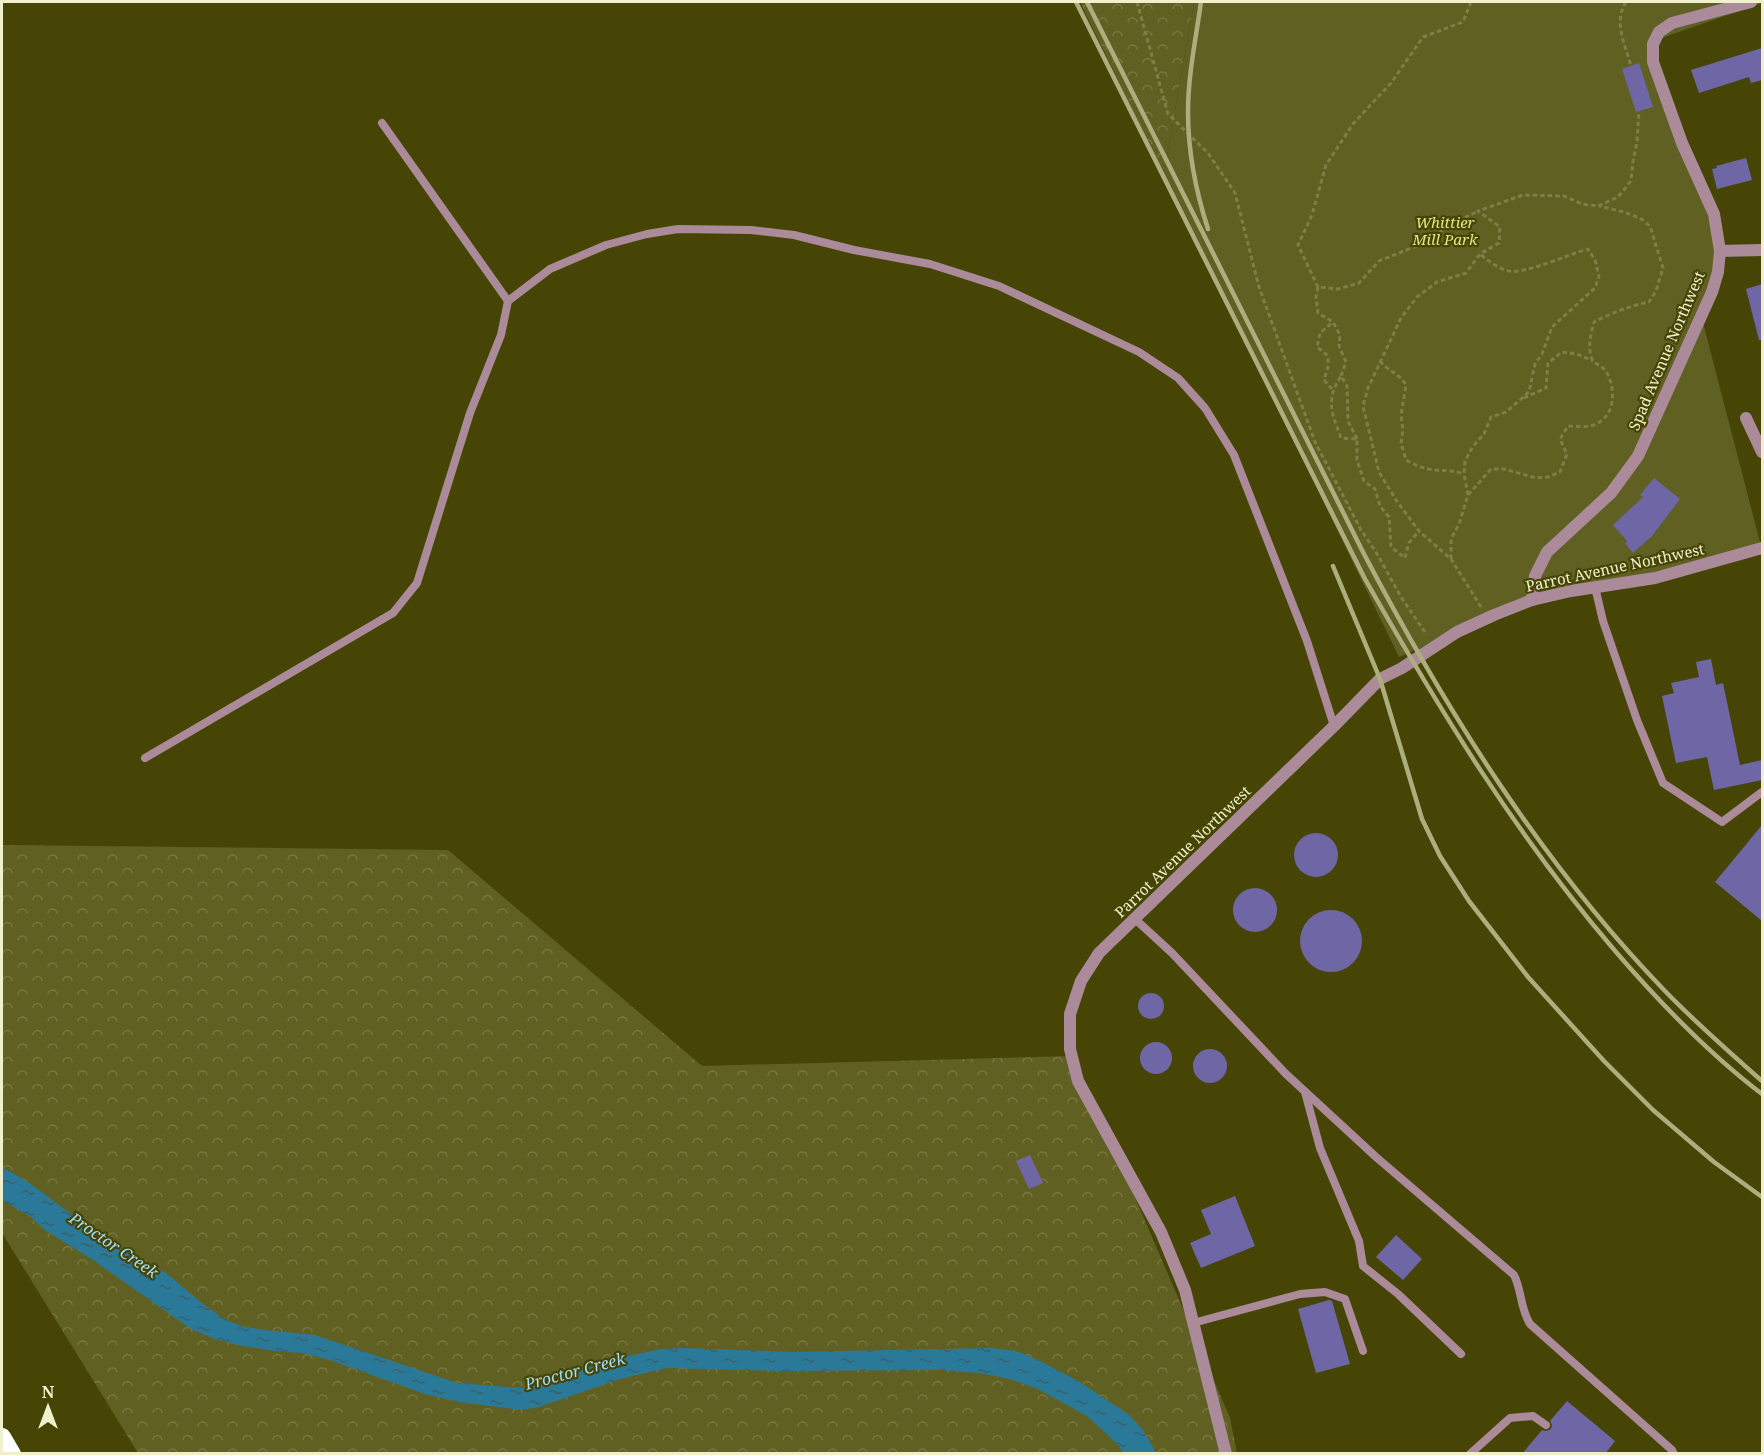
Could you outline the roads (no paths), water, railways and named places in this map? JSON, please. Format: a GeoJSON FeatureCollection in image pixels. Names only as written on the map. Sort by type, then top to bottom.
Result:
{"type":"FeatureCollection","features":[{"type":"Feature","properties":{"kind":"highway"},"geometry":{"type":"LineString","coordinates":[[2,1437],[12,1454]]}},
{"type":"Feature","properties":{"kind":"street","name":"Spad Avenue Northwest"},"geometry":{"type":"LineString","coordinates":[[1532,600],[1535,576],[1547,552],[1611,493],[1638,456],[1712,292],[1718,272],[1720,251],[1714,214],[1682,143],[1653,62],[1652,49],[1659,32],[1672,23],[1751,2]]}},
{"type":"Feature","properties":{"kind":"street"},"geometry":{"type":"LineString","coordinates":[[1720,251],[1762,250]]}},
{"type":"Feature","properties":{"kind":"street"},"geometry":{"type":"LineString","coordinates":[[1746,418],[1762,452]]}},
{"type":"Feature","properties":{"kind":"street","name":"Parrot Avenue Northwest"},"geometry":{"type":"LineString","coordinates":[[1226,1454],[1185,1290],[1161,1232],[1078,1081],[1070,1049],[1070,1014],[1081,981],[1099,953],[1380,679],[1402,668],[1457,632],[1532,600],[1655,578],[1762,548]]}},
{"type":"Feature","properties":{"kind":"lane"},"geometry":{"type":"LineString","coordinates":[[382,123],[508,301]]}},
{"type":"Feature","properties":{"kind":"lane"},"geometry":{"type":"LineString","coordinates":[[146,758],[393,613],[417,583],[470,413],[501,335],[508,301],[550,269],[606,245],[647,234],[678,229],[751,230],[794,236],[930,264],[999,286],[1139,352],[1178,378],[1205,408],[1234,455],[1307,640],[1334,726]]}},
{"type":"Feature","properties":{"kind":"lane"},"geometry":{"type":"LineString","coordinates":[[1595,587],[1636,720],[1662,783],[1722,822],[1762,792]]}},
{"type":"Feature","properties":{"kind":"lane"},"geometry":{"type":"LineString","coordinates":[[1135,919],[1172,953],[1304,1091],[1514,1275],[1520,1289],[1520,1302],[1530,1324],[1674,1454]]}},
{"type":"Feature","properties":{"kind":"lane"},"geometry":{"type":"LineString","coordinates":[[1304,1091],[1320,1148],[1359,1241],[1363,1266],[1398,1294],[1461,1354]]}},
{"type":"Feature","properties":{"kind":"lane"},"geometry":{"type":"LineString","coordinates":[[1193,1323],[1300,1294],[1326,1292],[1345,1299],[1363,1351]]}},
{"type":"Feature","properties":{"kind":"lane"},"geometry":{"type":"LineString","coordinates":[[1470,1454],[1510,1418],[1533,1416],[1546,1425]]}},
{"type":"Feature","properties":{"kind":"water","name":"Proctor Creek"},"geometry":{"type":"Polygon","coordinates":[[[2,1167],[28,1182],[97,1233],[166,1273],[224,1319],[241,1326],[315,1335],[457,1383],[521,1388],[552,1382],[624,1357],[661,1349],[794,1352],[990,1348],[1016,1351],[1078,1381],[1128,1414],[1143,1430],[1156,1453],[1123,1453],[1119,1446],[1087,1416],[1038,1389],[1010,1379],[979,1373],[941,1370],[782,1371],[667,1368],[620,1379],[539,1407],[521,1410],[459,1402],[425,1394],[330,1360],[303,1353],[238,1345],[191,1329],[93,1260],[45,1230],[31,1217],[2,1200],[2,1167]]]}},
{"type":"Feature","properties":{"kind":"railway"},"geometry":{"type":"LineString","coordinates":[[1076,2],[1365,579],[1451,724],[1545,863],[1616,952],[1685,1027],[1762,1094]]}},
{"type":"Feature","properties":{"kind":"railway"},"geometry":{"type":"LineString","coordinates":[[1087,2],[1364,554],[1428,670],[1463,727],[1537,838],[1620,942],[1677,1003],[1762,1081]]}},
{"type":"Feature","properties":{"kind":"railway"},"geometry":{"type":"LineString","coordinates":[[1201,2],[1189,84],[1188,127],[1194,171],[1208,229]]}},
{"type":"Feature","properties":{"kind":"railway"},"geometry":{"type":"LineString","coordinates":[[1333,566],[1380,679],[1422,819],[1440,856],[1469,901],[1528,977],[1604,1061],[1653,1110],[1714,1162],[1762,1197]]}},
{"type":"Feature","properties":{"kind":"park label","name":"Whittier Mill Park"},"geometry":{"type":"Point","coordinates":[1445,232]}}]}
